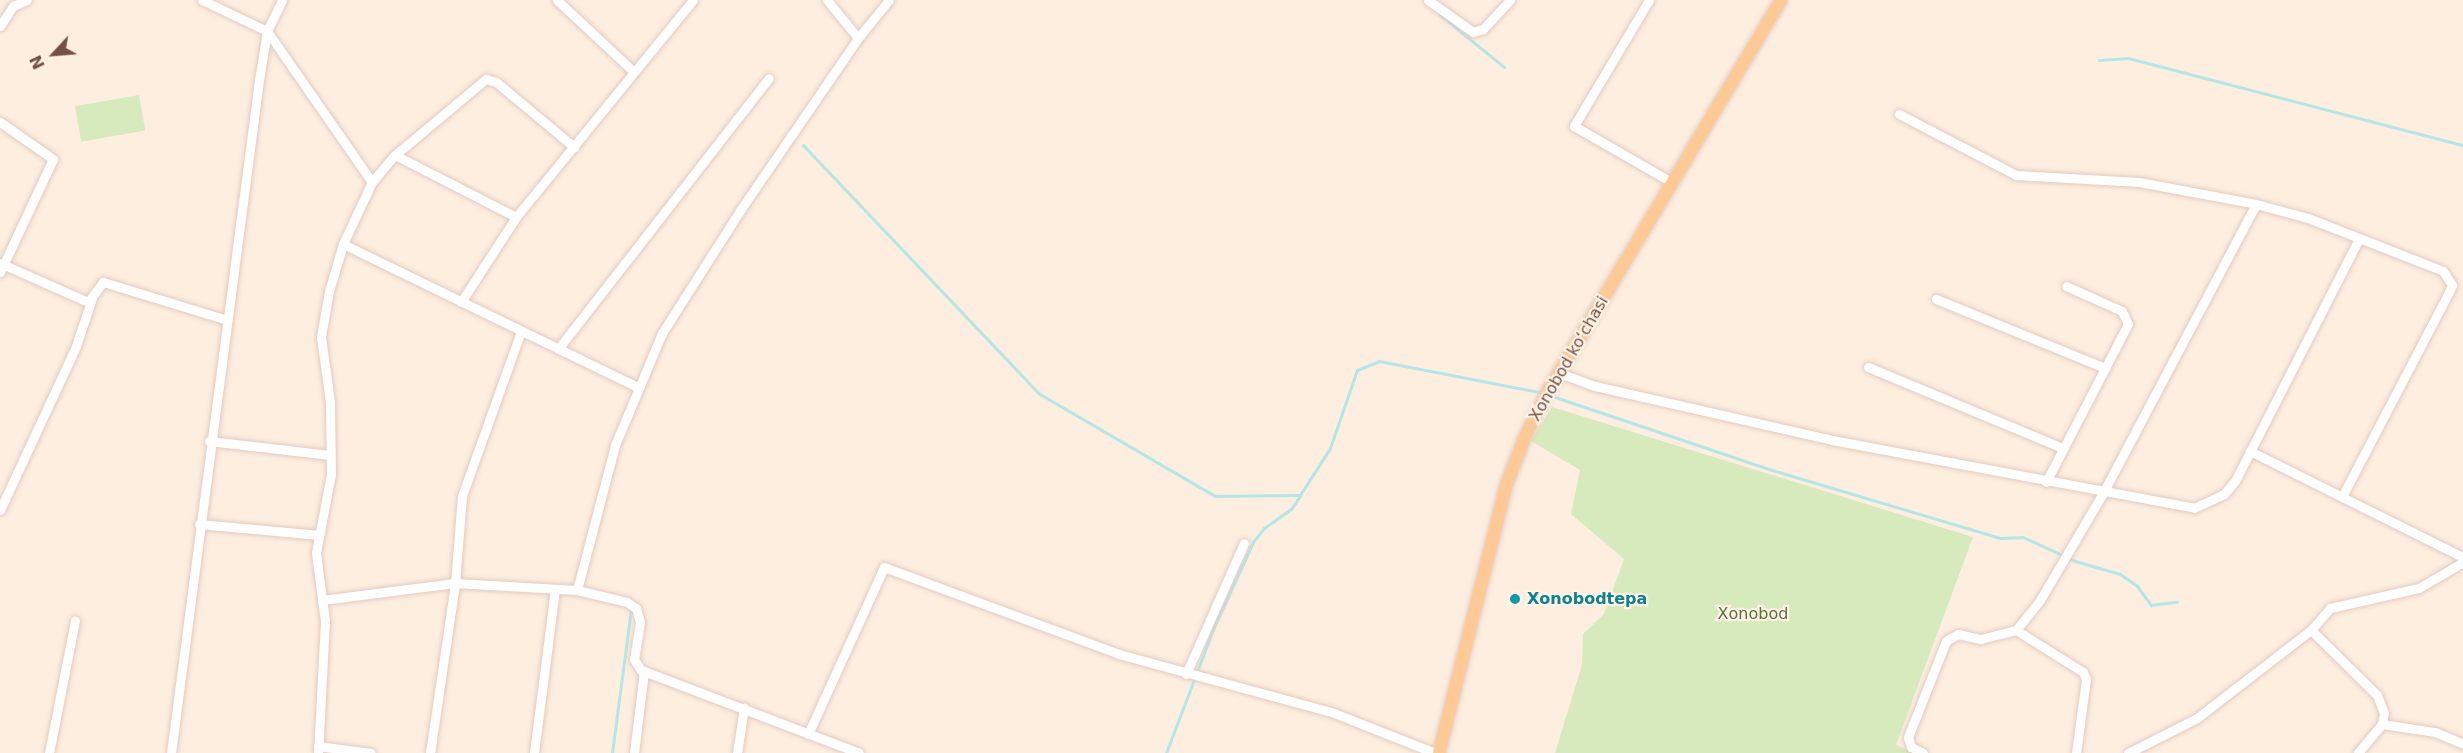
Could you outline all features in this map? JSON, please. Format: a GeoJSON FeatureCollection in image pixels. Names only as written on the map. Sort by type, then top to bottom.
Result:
{"type":"FeatureCollection","features":[{"type":"Feature","properties":{"kind":"main road","name":"Xonobod koʻchasi"},"geometry":{"type":"LineString","coordinates":[[1437,753],[1506,486],[1546,394],[1781,0]]}},
{"type":"Feature","properties":{"kind":"street"},"geometry":{"type":"LineString","coordinates":[[4,0],[13,6]]}},
{"type":"Feature","properties":{"kind":"street"},"geometry":{"type":"LineString","coordinates":[[0,26],[13,6],[27,0]]}},
{"type":"Feature","properties":{"kind":"street"},"geometry":{"type":"LineString","coordinates":[[202,0],[267,31],[372,182]]}},
{"type":"Feature","properties":{"kind":"street"},"geometry":{"type":"LineString","coordinates":[[171,753],[200,524],[208,441],[267,31],[282,0]]}},
{"type":"Feature","properties":{"kind":"street"},"geometry":{"type":"LineString","coordinates":[[557,0],[634,72]]}},
{"type":"Feature","properties":{"kind":"street"},"geometry":{"type":"LineString","coordinates":[[461,302],[516,217],[693,0]]}},
{"type":"Feature","properties":{"kind":"street"},"geometry":{"type":"LineString","coordinates":[[827,0],[858,38]]}},
{"type":"Feature","properties":{"kind":"street"},"geometry":{"type":"LineString","coordinates":[[577,590],[599,498],[637,387],[662,333],[698,275],[858,38],[889,0]]}},
{"type":"Feature","properties":{"kind":"street"},"geometry":{"type":"LineString","coordinates":[[1428,0],[1473,32],[1483,29],[1509,0]]}},
{"type":"Feature","properties":{"kind":"street"},"geometry":{"type":"LineString","coordinates":[[1648,0],[1574,126],[1673,183]]}},
{"type":"Feature","properties":{"kind":"street"},"geometry":{"type":"LineString","coordinates":[[558,349],[769,78]]}},
{"type":"Feature","properties":{"kind":"street"},"geometry":{"type":"LineString","coordinates":[[370,753],[318,750],[325,621],[316,553],[331,474],[330,402],[321,337],[329,291],[343,244],[372,182],[395,155],[486,79],[496,82],[574,147]]}},
{"type":"Feature","properties":{"kind":"street"},"geometry":{"type":"LineString","coordinates":[[1899,114],[2016,175],[2139,182],[2256,204],[2308,218],[2443,271],[2451,285],[2342,497]]}},
{"type":"Feature","properties":{"kind":"street"},"geometry":{"type":"LineString","coordinates":[[0,122],[53,159],[1,266],[88,302],[103,282],[226,320]]}},
{"type":"Feature","properties":{"kind":"street"},"geometry":{"type":"LineString","coordinates":[[395,155],[516,217]]}},
{"type":"Feature","properties":{"kind":"street"},"geometry":{"type":"LineString","coordinates":[[1923,753],[1911,747],[1908,737],[1946,641],[1958,634],[1980,639],[2016,630],[2040,600],[2063,556],[2103,493],[2256,204]]}},
{"type":"Feature","properties":{"kind":"street"},"geometry":{"type":"LineString","coordinates":[[1559,373],[1594,386],[1705,412],[2046,482],[2194,508],[2224,494],[2250,451],[2359,239]]}},
{"type":"Feature","properties":{"kind":"street"},"geometry":{"type":"LineString","coordinates":[[343,244],[637,387]]}},
{"type":"Feature","properties":{"kind":"street"},"geometry":{"type":"LineString","coordinates":[[2046,482],[2128,319],[2122,311],[2066,285]]}},
{"type":"Feature","properties":{"kind":"street"},"geometry":{"type":"LineString","coordinates":[[0,510],[76,346],[93,293]]}},
{"type":"Feature","properties":{"kind":"street"},"geometry":{"type":"LineString","coordinates":[[1936,298],[2105,368]]}},
{"type":"Feature","properties":{"kind":"street"},"geometry":{"type":"LineString","coordinates":[[430,753],[455,583],[462,496],[521,331]]}},
{"type":"Feature","properties":{"kind":"street"},"geometry":{"type":"LineString","coordinates":[[1868,367],[2064,448]]}},
{"type":"Feature","properties":{"kind":"street"},"geometry":{"type":"LineString","coordinates":[[208,441],[330,455]]}},
{"type":"Feature","properties":{"kind":"street"},"geometry":{"type":"LineString","coordinates":[[2250,451],[2463,556]]}},
{"type":"Feature","properties":{"kind":"street"},"geometry":{"type":"LineString","coordinates":[[200,524],[319,535]]}},
{"type":"Feature","properties":{"kind":"street"},"geometry":{"type":"LineString","coordinates":[[1186,674],[1244,543]]}},
{"type":"Feature","properties":{"kind":"street"},"geometry":{"type":"LineString","coordinates":[[2128,753],[2197,718],[2311,630],[2330,608],[2419,588],[2463,562]]}},
{"type":"Feature","properties":{"kind":"street"},"geometry":{"type":"LineString","coordinates":[[808,734],[884,567],[1119,654],[1205,680],[1276,695],[1334,713],[1437,753]]}},
{"type":"Feature","properties":{"kind":"street"},"geometry":{"type":"LineString","coordinates":[[322,600],[455,583],[577,590],[636,608],[640,622],[635,663],[644,671],[744,708],[808,734],[837,749],[859,753]]}},
{"type":"Feature","properties":{"kind":"street"},"geometry":{"type":"LineString","coordinates":[[534,753],[555,589]]}},
{"type":"Feature","properties":{"kind":"street"},"geometry":{"type":"LineString","coordinates":[[49,753],[75,621]]}},
{"type":"Feature","properties":{"kind":"street"},"geometry":{"type":"LineString","coordinates":[[2016,630],[2083,672],[2086,679],[2076,753]]}},
{"type":"Feature","properties":{"kind":"street"},"geometry":{"type":"LineString","coordinates":[[2311,630],[2377,695],[2384,713],[2382,724],[2358,753]]}},
{"type":"Feature","properties":{"kind":"street"},"geometry":{"type":"LineString","coordinates":[[634,753],[644,671]]}},
{"type":"Feature","properties":{"kind":"street"},"geometry":{"type":"LineString","coordinates":[[737,753],[744,708]]}},
{"type":"Feature","properties":{"kind":"street"},"geometry":{"type":"LineString","coordinates":[[2382,724],[2435,732],[2463,744]]}},
{"type":"Feature","properties":{"kind":"green space"},"geometry":{"type":"Polygon","coordinates":[[[139,95],[145,130],[81,142],[75,106],[139,95]]]}},
{"type":"Feature","properties":{"kind":"green space","name":"Xonobod"},"geometry":{"type":"Polygon","coordinates":[[[1552,407],[1973,537],[1896,745],[1915,753],[1555,753],[1582,665],[1583,634],[1604,614],[1624,559],[1571,514],[1580,470],[1531,441],[1552,407]]]}},
{"type":"Feature","properties":{"kind":"waterway"},"geometry":{"type":"LineString","coordinates":[[1439,14],[1504,67]]}},
{"type":"Feature","properties":{"kind":"waterway"},"geometry":{"type":"LineString","coordinates":[[2099,60],[2128,58],[2463,145]]}},
{"type":"Feature","properties":{"kind":"waterway"},"geometry":{"type":"LineString","coordinates":[[803,145],[1038,393],[1215,496],[1300,495],[1330,448],[1357,370],[1379,361],[1543,393]]}},
{"type":"Feature","properties":{"kind":"waterway"},"geometry":{"type":"LineString","coordinates":[[1549,395],[1772,470],[2000,538],[2023,537],[2075,561],[2120,574],[2137,586],[2151,605],[2177,602]]}},
{"type":"Feature","properties":{"kind":"waterway"},"geometry":{"type":"LineString","coordinates":[[1166,753],[1213,629],[1253,542],[1264,528],[1291,509],[1300,496]]}},
{"type":"Feature","properties":{"kind":"waterway"},"geometry":{"type":"LineString","coordinates":[[612,753],[631,609]]}},
{"type":"Feature","properties":{"kind":"place","name":"Xonobodtepa"},"geometry":{"type":"Point","coordinates":[1515,599]}}]}
